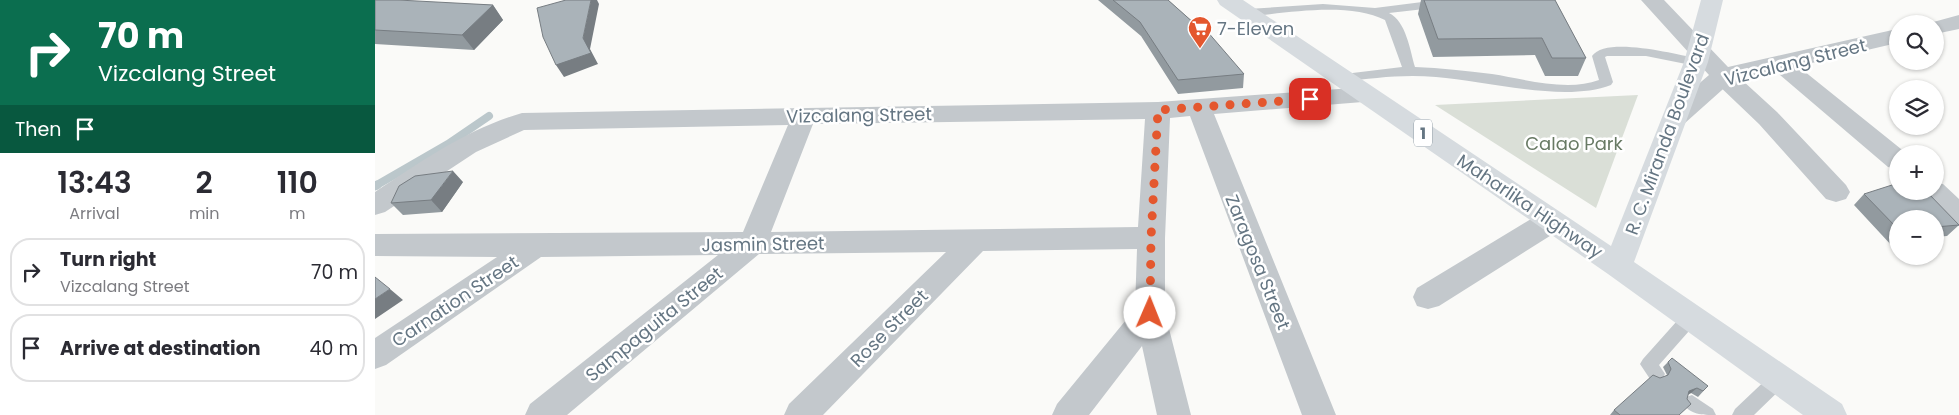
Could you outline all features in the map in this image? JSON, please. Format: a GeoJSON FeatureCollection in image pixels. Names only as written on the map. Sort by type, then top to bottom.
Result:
{"type":"FeatureCollection","features":[{"type":"Feature","properties":{"kind":"main road","name":"R. C. Miranda Boulevard"},"geometry":{"type":"LineString","coordinates":[[1618,266],[1698,57],[1712,0]]}},
{"type":"Feature","properties":{"kind":"main road","name":"Maharlika Highway"},"geometry":{"type":"LineString","coordinates":[[1238,7],[1618,266],[1830,415]]}},
{"type":"Feature","properties":{"kind":"street"},"geometry":{"type":"LineString","coordinates":[[1652,0],[1698,57],[1723,76],[1768,118],[1835,192]]}},
{"type":"Feature","properties":{"kind":"street"},"geometry":{"type":"LineString","coordinates":[[1944,26],[1959,22]]}},
{"type":"Feature","properties":{"kind":"street","name":"Vizcalang Street"},"geometry":{"type":"LineString","coordinates":[[1676,117],[1723,76],[1889,38]]}},
{"type":"Feature","properties":{"kind":"street"},"geometry":{"type":"LineString","coordinates":[[1781,64],[1889,153]]}},
{"type":"Feature","properties":{"kind":"street","name":"Vizcalang Street"},"geometry":{"type":"LineString","coordinates":[[375,205],[497,130],[521,122],[559,119],[1158,110],[1366,95]]}},
{"type":"Feature","properties":{"kind":"street","name":"Zaragosa Street"},"geometry":{"type":"LineString","coordinates":[[1199,108],[1319,415]]}},
{"type":"Feature","properties":{"kind":"street"},"geometry":{"type":"LineString","coordinates":[[1158,110],[1151,238],[1150,313],[1174,415]]}},
{"type":"Feature","properties":{"kind":"street","name":"Sampaguita Street"},"geometry":{"type":"LineString","coordinates":[[542,415],[752,244],[804,116]]}},
{"type":"Feature","properties":{"kind":"street"},"geometry":{"type":"LineString","coordinates":[[1943,200],[1959,215]]}},
{"type":"Feature","properties":{"kind":"street"},"geometry":{"type":"LineString","coordinates":[[1428,296],[1551,221]]}},
{"type":"Feature","properties":{"kind":"street","name":"Jasmin Street"},"geometry":{"type":"LineString","coordinates":[[375,244],[536,246],[1151,238]]}},
{"type":"Feature","properties":{"kind":"street","name":"Rose Street"},"geometry":{"type":"LineString","coordinates":[[801,415],[976,240]]}},
{"type":"Feature","properties":{"kind":"street","name":"Carnation Street"},"geometry":{"type":"LineString","coordinates":[[375,356],[536,246]]}},
{"type":"Feature","properties":{"kind":"street"},"geometry":{"type":"LineString","coordinates":[[1069,415],[1150,313]]}},
{"type":"Feature","properties":{"kind":"lane"},"geometry":{"type":"LineString","coordinates":[[1238,7],[1323,6],[1365,7],[1380,10],[1453,3]]}},
{"type":"Feature","properties":{"kind":"lane"},"geometry":{"type":"LineString","coordinates":[[1380,10],[1390,19],[1410,72]]}},
{"type":"Feature","properties":{"kind":"lane"},"geometry":{"type":"LineString","coordinates":[[1341,78],[1390,71],[1482,77],[1537,86],[1601,86],[1606,82],[1598,56],[1604,52],[1647,52],[1698,57]]}},
{"type":"Feature","properties":{"kind":"lane"},"geometry":{"type":"LineString","coordinates":[[1656,374],[1649,364],[1691,317]]}},
{"type":"Feature","properties":{"kind":"lane"},"geometry":{"type":"LineString","coordinates":[[1741,415],[1779,379]]}},
{"type":"Feature","properties":{"kind":"lane"},"geometry":{"type":"LineString","coordinates":[[1692,403],[1707,415]]}},
{"type":"Feature","properties":{"kind":"green space","name":"Calao Park"},"geometry":{"type":"Polygon","coordinates":[[[1638,95],[1596,208],[1435,105],[1638,95]]]}},
{"type":"Feature","properties":{"kind":"building"},"geometry":{"type":"Polygon","coordinates":[[[375,0],[493,5],[462,35],[375,30],[375,0]]]}},
{"type":"Feature","properties":{"kind":"building"},"geometry":{"type":"Polygon","coordinates":[[[566,0],[591,0],[583,38],[591,53],[556,65],[543,37],[537,8],[566,0]]]}},
{"type":"Feature","properties":{"kind":"building"},"geometry":{"type":"Polygon","coordinates":[[[1113,0],[1168,0],[1195,24],[1200,23],[1244,74],[1178,80],[1140,22],[1113,0]]]}},
{"type":"Feature","properties":{"kind":"building"},"geometry":{"type":"Polygon","coordinates":[[[1424,0],[1555,0],[1586,58],[1552,58],[1542,38],[1438,39],[1424,0]]]}},
{"type":"Feature","properties":{"kind":"building"},"geometry":{"type":"Polygon","coordinates":[[[453,171],[431,200],[391,203],[399,186],[415,176],[453,171]]]}},
{"type":"Feature","properties":{"kind":"building"},"geometry":{"type":"Polygon","coordinates":[[[1889,186],[1889,200],[1935,200],[1959,225],[1944,226],[1944,210],[1889,210],[1889,220],[1864,194],[1889,186]]]}},
{"type":"Feature","properties":{"kind":"building"},"geometry":{"type":"Polygon","coordinates":[[[375,277],[390,289],[375,299],[375,277]]]}},
{"type":"Feature","properties":{"kind":"building"},"geometry":{"type":"Polygon","coordinates":[[[1672,358],[1708,386],[1703,391],[1697,388],[1689,391],[1687,399],[1691,404],[1679,415],[1620,415],[1614,410],[1653,375],[1660,378],[1668,375],[1671,369],[1668,362],[1672,358]]]}},
{"type":"Feature","properties":{"kind":"waterway"},"geometry":{"type":"LineString","coordinates":[[377,185],[375,186],[448,144],[489,116]]}},
{"type":"Feature","properties":{"kind":"place","name":"7-Eleven"},"geometry":{"type":"Point","coordinates":[1200,49]}},
{"type":"Feature","properties":{"kind":"route"},"geometry":{"type":"LineString","coordinates":[[1150,313],[1151,238],[1158,110],[1310,99]]}}]}
